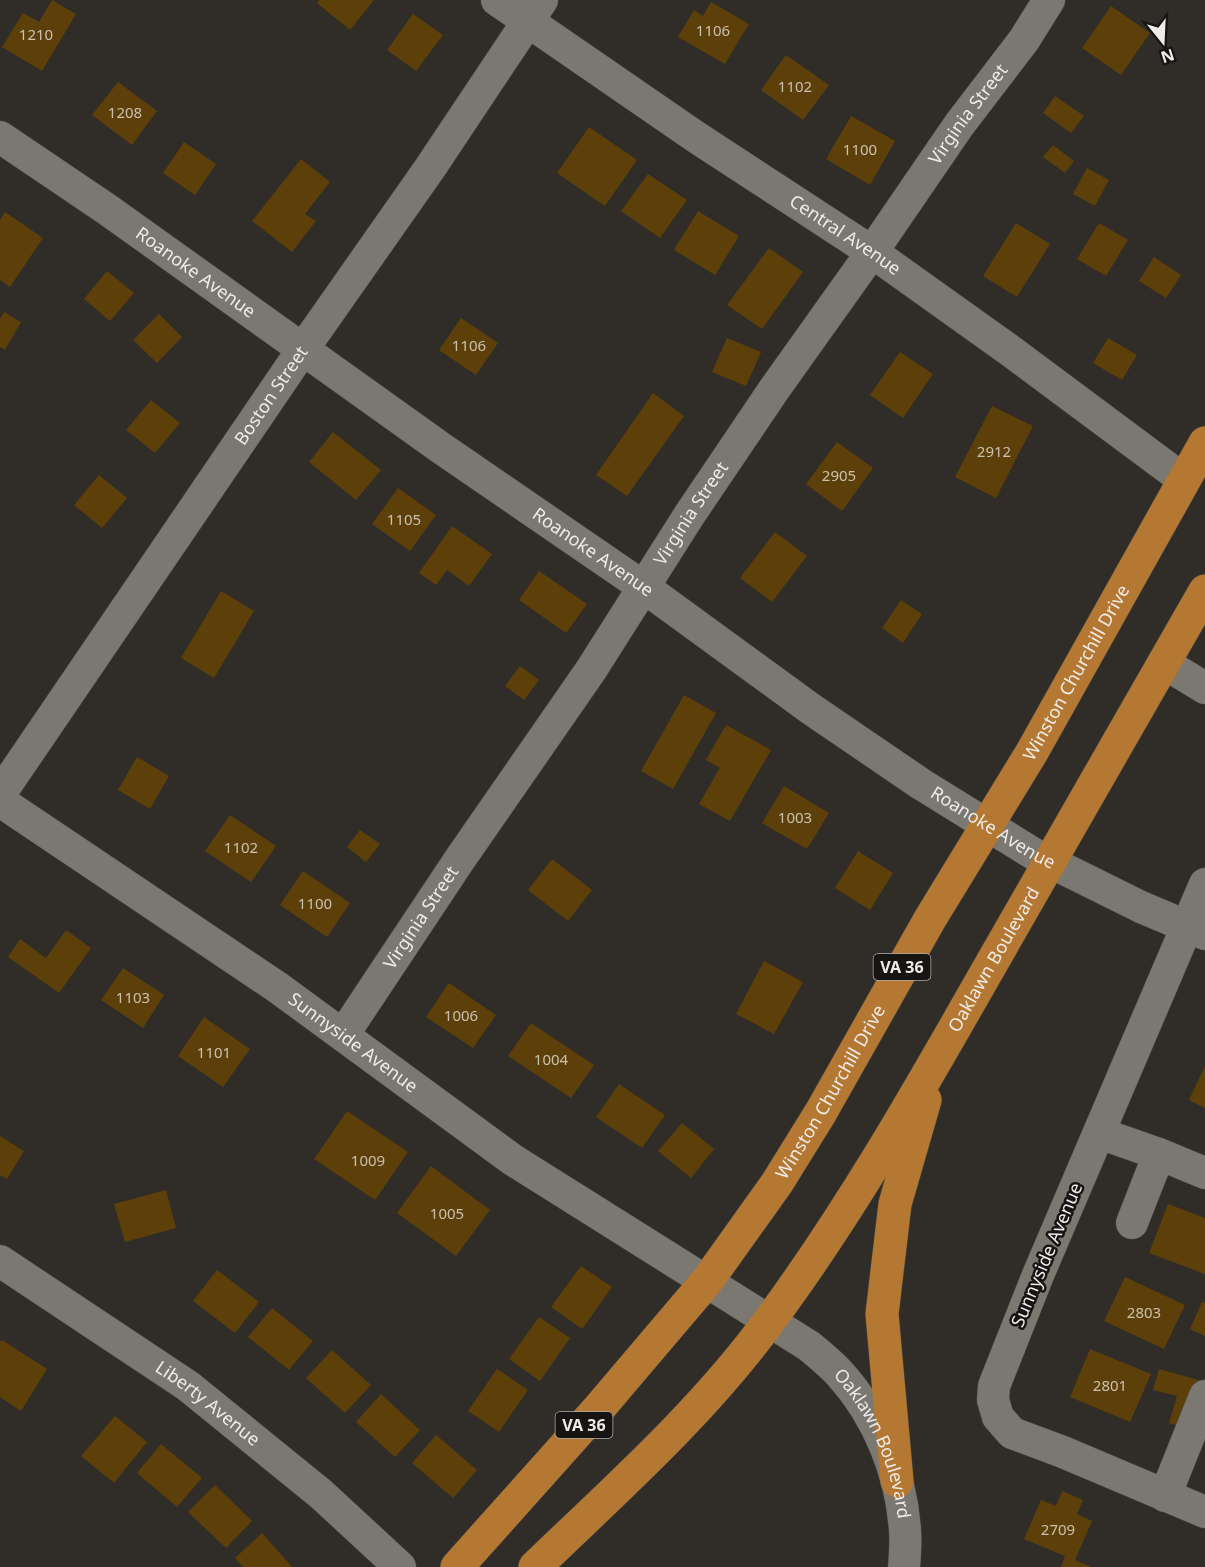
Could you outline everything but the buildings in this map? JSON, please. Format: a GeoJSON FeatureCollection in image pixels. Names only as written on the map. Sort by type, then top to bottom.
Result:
{"type":"FeatureCollection","features":[{"type":"Feature","properties":{"kind":"highway","name":"Winston Churchill Drive"},"geometry":{"type":"LineString","coordinates":[[457,1567],[600,1407],[707,1281],[777,1183],[821,1112],[930,919],[1032,752],[1205,443]]}},
{"type":"Feature","properties":{"kind":"highway","name":"Oaklawn Boulevard"},"geometry":{"type":"LineString","coordinates":[[771,1320],[844,1212],[938,1058],[1205,591]]}},
{"type":"Feature","properties":{"kind":"highway"},"geometry":{"type":"LineString","coordinates":[[897,1481],[882,1314],[895,1204],[938,1058]]}},
{"type":"Feature","properties":{"kind":"highway"},"geometry":{"type":"LineString","coordinates":[[536,1567],[666,1441],[738,1361],[771,1320]]}},
{"type":"Feature","properties":{"kind":"street","name":"Central Avenue"},"geometry":{"type":"LineString","coordinates":[[497,0],[535,11],[696,138],[872,252],[1012,352],[1184,480]]}},
{"type":"Feature","properties":{"kind":"street","name":"Virginia Street"},"geometry":{"type":"LineString","coordinates":[[343,1035],[645,588],[690,514],[959,125],[1024,40],[1049,0]]}},
{"type":"Feature","properties":{"kind":"street","name":"Boston Street"},"geometry":{"type":"LineString","coordinates":[[0,794],[303,349],[430,168],[535,11]]}},
{"type":"Feature","properties":{"kind":"street","name":"Roanoke Avenue"},"geometry":{"type":"LineString","coordinates":[[0,137],[108,210],[441,448],[645,588],[811,709],[921,784],[1050,862],[1141,907],[1196,930]]}},
{"type":"Feature","properties":{"kind":"street"},"geometry":{"type":"LineString","coordinates":[[1164,663],[1205,688]]}},
{"type":"Feature","properties":{"kind":"street","name":"Sunnyside Avenue"},"geometry":{"type":"LineString","coordinates":[[0,801],[277,987],[513,1160],[707,1281]]}},
{"type":"Feature","properties":{"kind":"street","name":"Sunnyside Avenue"},"geometry":{"type":"LineString","coordinates":[[1205,884],[1196,930],[1099,1133],[1038,1275],[994,1386],[993,1400],[998,1417],[1012,1433],[1064,1452],[1205,1512]]}},
{"type":"Feature","properties":{"kind":"street"},"geometry":{"type":"LineString","coordinates":[[1099,1133],[1205,1173]]}},
{"type":"Feature","properties":{"kind":"street"},"geometry":{"type":"LineString","coordinates":[[1132,1223],[1159,1154]]}},
{"type":"Feature","properties":{"kind":"street","name":"Liberty Avenue"},"geometry":{"type":"LineString","coordinates":[[0,1260],[188,1386],[321,1494],[400,1567]]}},
{"type":"Feature","properties":{"kind":"street","name":"Oaklawn Boulevard"},"geometry":{"type":"LineString","coordinates":[[707,1281],[809,1346],[840,1373],[865,1406],[884,1442],[897,1481],[905,1529],[904,1567]]}},
{"type":"Feature","properties":{"kind":"street"},"geometry":{"type":"LineString","coordinates":[[1165,1496],[1205,1396]]}}]}
